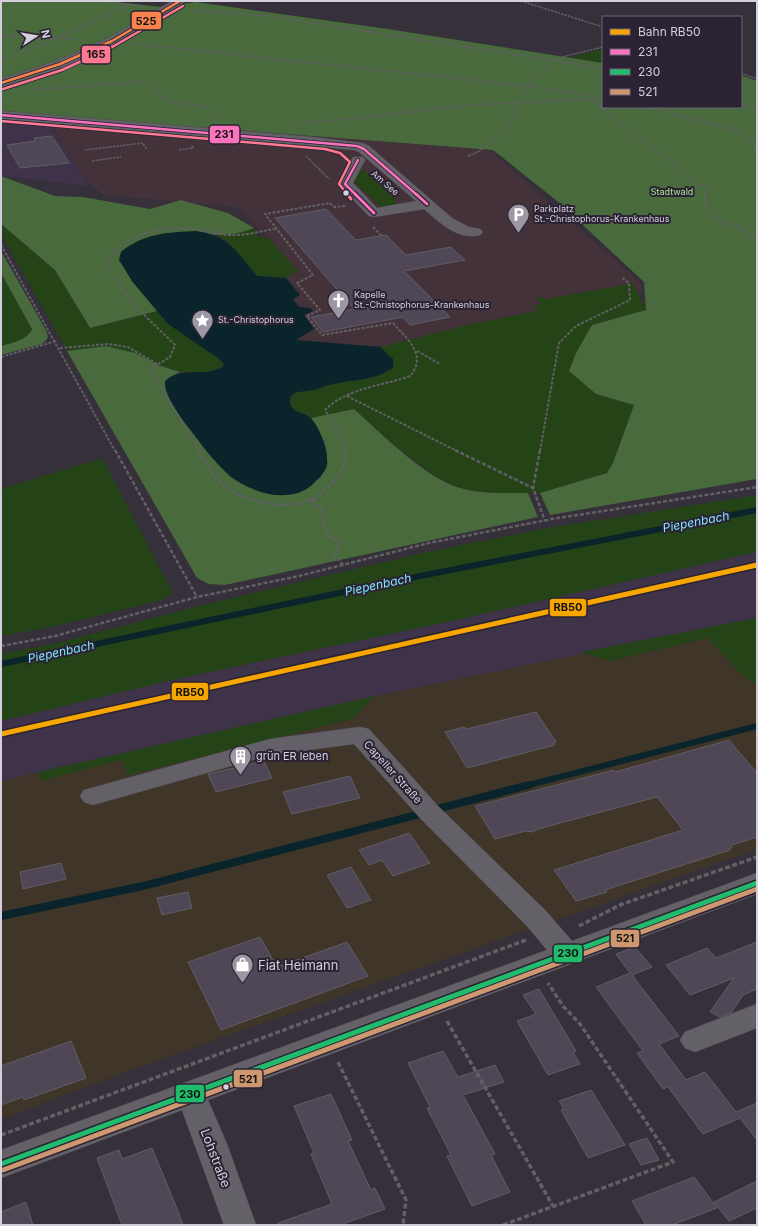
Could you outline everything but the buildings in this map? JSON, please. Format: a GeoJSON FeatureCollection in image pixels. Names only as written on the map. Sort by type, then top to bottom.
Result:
{"type":"FeatureCollection","features":[{"type":"Feature","properties":{"kind":"street"},"geometry":{"type":"LineString","coordinates":[[1,83],[60,64],[112,41],[180,1]]}},
{"type":"Feature","properties":{"kind":"street","name":"Am See"},"geometry":{"type":"LineString","coordinates":[[1,115],[356,146],[364,149],[454,227],[475,232]]}},
{"type":"Feature","properties":{"kind":"street","name":"Am See"},"geometry":{"type":"LineString","coordinates":[[326,143],[344,148],[412,206]]}},
{"type":"Feature","properties":{"kind":"street","name":"Am See"},"geometry":{"type":"LineString","coordinates":[[358,160],[345,184],[374,213],[427,204]]}},
{"type":"Feature","properties":{"kind":"street","name":"Capeller Straße"},"geometry":{"type":"LineString","coordinates":[[93,796],[270,747],[360,735],[424,807],[558,944]]}},
{"type":"Feature","properties":{"kind":"street"},"geometry":{"type":"LineString","coordinates":[[1,1164],[535,965],[558,944],[757,883]]}},
{"type":"Feature","properties":{"kind":"street"},"geometry":{"type":"LineString","coordinates":[[696,1040],[757,1016]]}},
{"type":"Feature","properties":{"kind":"street","name":"Lohstraße"},"geometry":{"type":"LineString","coordinates":[[190,1093],[211,1144],[240,1225]]}},
{"type":"Feature","properties":{"kind":"path"},"geometry":{"type":"LineString","coordinates":[[1,60],[57,38],[127,5],[100,1]]}},
{"type":"Feature","properties":{"kind":"path"},"geometry":{"type":"LineString","coordinates":[[521,1],[602,27]]}},
{"type":"Feature","properties":{"kind":"path"},"geometry":{"type":"LineString","coordinates":[[168,8],[284,18],[453,43],[602,69]]}},
{"type":"Feature","properties":{"kind":"path"},"geometry":{"type":"LineString","coordinates":[[1,36],[112,41],[528,86],[602,98]]}},
{"type":"Feature","properties":{"kind":"path"},"geometry":{"type":"LineString","coordinates":[[468,156],[477,153],[499,134],[512,118],[517,102],[528,86],[557,61],[562,57],[602,47]]}},
{"type":"Feature","properties":{"kind":"path"},"geometry":{"type":"LineString","coordinates":[[742,73],[757,79]]}},
{"type":"Feature","properties":{"kind":"path"},"geometry":{"type":"LineString","coordinates":[[25,90],[144,82],[153,84],[163,98],[173,102],[205,107],[222,120]]}},
{"type":"Feature","properties":{"kind":"path"},"geometry":{"type":"LineString","coordinates":[[574,93],[591,99],[634,135],[662,154],[684,175],[696,181],[706,189],[704,200],[705,206],[714,218],[740,229],[757,239]]}},
{"type":"Feature","properties":{"kind":"path"},"geometry":{"type":"LineString","coordinates":[[296,124],[473,105],[591,99]]}},
{"type":"Feature","properties":{"kind":"path"},"geometry":{"type":"LineString","coordinates":[[742,104],[757,110]]}},
{"type":"Feature","properties":{"kind":"path"},"geometry":{"type":"LineString","coordinates":[[653,108],[735,130],[757,146]]}},
{"type":"Feature","properties":{"kind":"path"},"geometry":{"type":"LineString","coordinates":[[85,150],[143,143],[147,148]]}},
{"type":"Feature","properties":{"kind":"path"},"geometry":{"type":"LineString","coordinates":[[179,150],[191,148]]}},
{"type":"Feature","properties":{"kind":"path"},"geometry":{"type":"LineString","coordinates":[[92,161],[121,157]]}},
{"type":"Feature","properties":{"kind":"path"},"geometry":{"type":"LineString","coordinates":[[350,205],[334,207],[330,203],[265,214],[313,275],[297,284],[320,310],[307,316],[322,335],[393,323],[417,351],[440,364]]}},
{"type":"Feature","properties":{"kind":"path"},"geometry":{"type":"LineString","coordinates":[[276,228],[239,235],[224,235],[192,229],[150,232],[125,241],[108,257],[105,265],[118,287],[152,324],[163,332],[174,345],[174,354],[172,357],[157,364],[152,368],[152,373],[218,480],[233,492],[268,505],[289,505],[312,499],[321,494],[332,484],[345,464],[346,452],[341,435],[325,410],[334,401],[346,396],[410,376],[416,371],[418,366],[417,351]]}},
{"type":"Feature","properties":{"kind":"path"},"geometry":{"type":"LineString","coordinates":[[1,245],[60,348],[197,597]]}},
{"type":"Feature","properties":{"kind":"path"},"geometry":{"type":"LineString","coordinates":[[545,521],[533,488],[559,343],[576,326],[630,300],[629,283],[621,277]]}},
{"type":"Feature","properties":{"kind":"path"},"geometry":{"type":"LineString","coordinates":[[1,357],[56,341]]}},
{"type":"Feature","properties":{"kind":"path"},"geometry":{"type":"LineString","coordinates":[[60,348],[108,344],[128,347],[157,364]]}},
{"type":"Feature","properties":{"kind":"path"},"geometry":{"type":"LineString","coordinates":[[346,396],[533,488]]}},
{"type":"Feature","properties":{"kind":"path"},"geometry":{"type":"LineString","coordinates":[[1,646],[55,636],[197,597],[343,565],[428,543],[545,521],[757,487]]}},
{"type":"Feature","properties":{"kind":"path"},"geometry":{"type":"LineString","coordinates":[[312,499],[316,502],[323,513],[326,534],[340,542],[335,554],[343,565]]}},
{"type":"Feature","properties":{"kind":"path"},"geometry":{"type":"LineString","coordinates":[[1,1135],[532,938],[558,944],[572,930],[620,905],[757,856]]}},
{"type":"Feature","properties":{"kind":"path"},"geometry":{"type":"LineString","coordinates":[[503,1225],[673,1162],[580,1024],[563,1006],[535,965]]}},
{"type":"Feature","properties":{"kind":"path"},"geometry":{"type":"LineString","coordinates":[[436,1002],[553,1206]]}},
{"type":"Feature","properties":{"kind":"path"},"geometry":{"type":"LineString","coordinates":[[328,1042],[406,1200],[403,1225]]}},
{"type":"Feature","properties":{"kind":"shaded area"},"geometry":{"type":"Polygon","coordinates":[[[1,123],[50,125],[89,186],[1,176],[1,123]]]}},
{"type":"Feature","properties":{"kind":"shaded area"},"geometry":{"type":"Polygon","coordinates":[[[50,123],[281,141],[274,133],[490,150],[640,282],[642,293],[380,347],[296,340],[304,315],[312,311],[310,308],[299,307],[293,299],[300,295],[286,278],[297,271],[268,237],[237,207],[104,195],[84,179],[50,123]]]}},
{"type":"Feature","properties":{"kind":"shaded area"},"geometry":{"type":"Polygon","coordinates":[[[757,552],[757,618],[375,696],[1,781],[1,721],[172,680],[447,622],[757,552]]]}},
{"type":"Feature","properties":{"kind":"shaded area"},"geometry":{"type":"Polygon","coordinates":[[[708,638],[741,674],[757,686],[757,849],[148,1064],[1,1119],[1,781],[38,772],[41,780],[122,760],[129,774],[352,719],[375,696],[581,652],[609,661],[708,638]]]}},
{"type":"Feature","properties":{"kind":"green space","name":"Stadtwald"},"geometry":{"type":"Polygon","coordinates":[[[1,1],[107,1],[162,7],[196,2],[388,29],[602,63],[602,108],[742,108],[742,75],[757,81],[757,479],[550,515],[540,493],[607,473],[613,463],[634,405],[596,394],[569,371],[576,353],[592,325],[646,310],[644,282],[557,201],[493,150],[1,112],[1,1]]]}},
{"type":"Feature","properties":{"kind":"green space"},"geometry":{"type":"Polygon","coordinates":[[[602,49],[602,63],[569,57],[602,49]]]}},
{"type":"Feature","properties":{"kind":"green space"},"geometry":{"type":"Polygon","coordinates":[[[358,170],[365,171],[396,200],[397,204],[391,207],[381,207],[353,181],[358,170]]]}},
{"type":"Feature","properties":{"kind":"green space"},"geometry":{"type":"Polygon","coordinates":[[[1,176],[55,196],[83,197],[150,209],[181,200],[228,213],[254,228],[237,233],[220,235],[171,233],[155,235],[138,241],[121,252],[132,281],[157,311],[90,328],[55,270],[1,224],[1,176]]]}},
{"type":"Feature","properties":{"kind":"green space"},"geometry":{"type":"Polygon","coordinates":[[[1,224],[55,270],[90,328],[157,311],[168,324],[218,358],[224,364],[223,367],[207,372],[180,372],[106,346],[67,351],[1,234],[1,224]]]}},
{"type":"Feature","properties":{"kind":"green space"},"geometry":{"type":"Polygon","coordinates":[[[254,228],[258,237],[268,237],[298,271],[286,278],[257,276],[227,241],[218,236],[254,228]]]}},
{"type":"Feature","properties":{"kind":"green space"},"geometry":{"type":"Polygon","coordinates":[[[1,251],[47,332],[48,338],[42,344],[1,355],[1,346],[27,336],[32,329],[1,273],[1,251]]]}},
{"type":"Feature","properties":{"kind":"green space"},"geometry":{"type":"Polygon","coordinates":[[[1,273],[32,329],[27,336],[1,346],[1,273]]]}},
{"type":"Feature","properties":{"kind":"green space"},"geometry":{"type":"Polygon","coordinates":[[[633,283],[646,310],[592,325],[596,394],[634,405],[613,463],[607,473],[540,493],[496,493],[463,489],[437,477],[403,452],[354,409],[311,418],[291,407],[290,400],[292,395],[298,392],[315,390],[327,385],[393,368],[393,359],[380,347],[471,324],[538,311],[533,306],[542,304],[535,298],[540,297],[547,299],[633,283]]]}},
{"type":"Feature","properties":{"kind":"green space"},"geometry":{"type":"Polygon","coordinates":[[[106,346],[135,353],[158,365],[180,372],[168,378],[232,477],[258,491],[273,495],[320,478],[326,462],[326,447],[311,418],[354,409],[406,455],[436,477],[450,484],[472,491],[528,493],[538,517],[225,585],[209,584],[197,578],[67,351],[106,346]]]}},
{"type":"Feature","properties":{"kind":"green space"},"geometry":{"type":"Polygon","coordinates":[[[102,458],[173,593],[163,600],[51,627],[1,636],[1,489],[102,458]]]}},
{"type":"Feature","properties":{"kind":"green space"},"geometry":{"type":"Polygon","coordinates":[[[757,495],[757,552],[447,622],[172,680],[1,721],[1,654],[58,643],[203,605],[431,551],[548,528],[757,495]]]}},
{"type":"Feature","properties":{"kind":"green space"},"geometry":{"type":"Polygon","coordinates":[[[757,618],[757,686],[741,674],[708,638],[609,661],[581,652],[757,618]]]}},
{"type":"Feature","properties":{"kind":"green space"},"geometry":{"type":"Polygon","coordinates":[[[375,696],[352,719],[128,775],[122,760],[41,781],[38,772],[375,696]]]}},
{"type":"Feature","properties":{"kind":"water"},"geometry":{"type":"Polygon","coordinates":[[[196,231],[208,233],[232,246],[257,276],[286,278],[300,295],[293,299],[299,307],[310,308],[313,311],[304,315],[314,329],[296,340],[380,347],[393,359],[393,368],[374,377],[327,385],[314,390],[296,393],[291,396],[291,406],[297,411],[308,416],[316,425],[325,446],[327,459],[325,471],[321,476],[304,490],[294,494],[283,495],[261,492],[240,483],[231,477],[204,448],[180,416],[166,389],[165,381],[172,376],[187,372],[208,372],[223,367],[224,364],[218,358],[168,324],[132,281],[119,260],[121,252],[138,241],[166,233],[196,231]]]}},
{"type":"Feature","properties":{"kind":"waterway","name":"Piepenbach"},"geometry":{"type":"LineString","coordinates":[[1,664],[415,577],[757,510]]}},
{"type":"Feature","properties":{"kind":"waterway"},"geometry":{"type":"LineString","coordinates":[[525,786],[757,726]]}},
{"type":"Feature","properties":{"kind":"waterway"},"geometry":{"type":"LineString","coordinates":[[433,810],[529,785]]}},
{"type":"Feature","properties":{"kind":"waterway"},"geometry":{"type":"LineString","coordinates":[[1,916],[143,886],[424,813]]}},
{"type":"Feature","properties":{"kind":"rail line","name":"RB50"},"geometry":{"type":"LineString","coordinates":[[1,734],[757,565]]}},
{"type":"Feature","properties":{"kind":"transit line","name":"525"},"geometry":{"type":"LineString","coordinates":[[1,83],[60,64],[112,41],[180,1]]}},
{"type":"Feature","properties":{"kind":"transit line","name":"165"},"geometry":{"type":"LineString","coordinates":[[3,89],[62,70],[114,46],[183,6]]}},
{"type":"Feature","properties":{"kind":"transit line","name":"231"},"geometry":{"type":"LineString","coordinates":[[1,115],[357,146],[364,149],[427,204]]}},
{"type":"Feature","properties":{"kind":"transit line","name":"165"},"geometry":{"type":"LineString","coordinates":[[1,121],[325,149],[340,153],[350,162],[339,184],[351,199]]}},
{"type":"Feature","properties":{"kind":"transit line","name":"231"},"geometry":{"type":"LineString","coordinates":[[358,160],[345,184],[374,213]]}},
{"type":"Feature","properties":{"kind":"transit line","name":"230"},"geometry":{"type":"LineString","coordinates":[[1,1164],[757,883]]}},
{"type":"Feature","properties":{"kind":"transit line","name":"521"},"geometry":{"type":"LineString","coordinates":[[3,1170],[757,889]]}},
{"type":"Feature","properties":{"kind":"place","name":"Parkplatz St.-Christophorus-Krankenhaus"},"geometry":{"type":"Point","coordinates":[519,234]}},
{"type":"Feature","properties":{"kind":"place","name":"Kapelle St.-Christophorus-Krankenhaus"},"geometry":{"type":"Point","coordinates":[339,320]}},
{"type":"Feature","properties":{"kind":"place","name":"St.-Christophorus"},"geometry":{"type":"Point","coordinates":[203,340]}},
{"type":"Feature","properties":{"kind":"place","name":"grün ER leben"},"geometry":{"type":"Point","coordinates":[240,776]}},
{"type":"Feature","properties":{"kind":"place","name":"Fiat Heimann"},"geometry":{"type":"Point","coordinates":[243,984]}}]}
